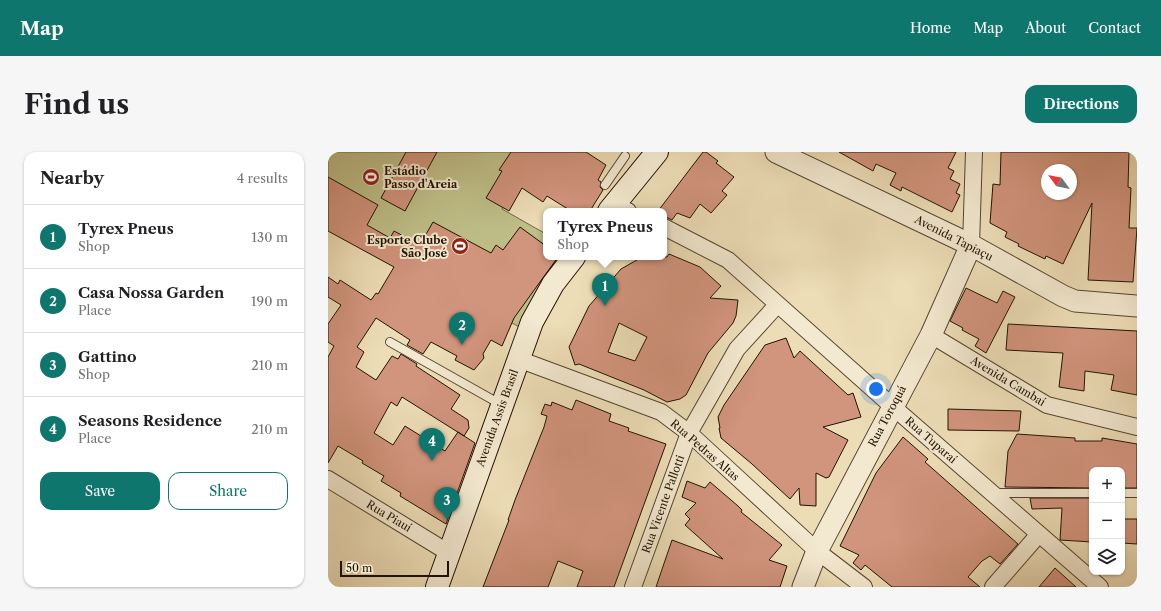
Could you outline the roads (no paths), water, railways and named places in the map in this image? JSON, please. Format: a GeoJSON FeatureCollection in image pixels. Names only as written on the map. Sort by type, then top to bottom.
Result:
{"type":"FeatureCollection","features":[{"type":"Feature","properties":{"kind":"main road"},"geometry":{"type":"LineString","coordinates":[[618,208],[657,152]]}},
{"type":"Feature","properties":{"kind":"main road","name":"Avenida Assis Brasil"},"geometry":{"type":"LineString","coordinates":[[436,587],[518,359],[542,303],[553,284],[572,260]]}},
{"type":"Feature","properties":{"kind":"street","name":"Avenida Tapiaçu"},"geometry":{"type":"LineString","coordinates":[[776,152],[970,245],[1063,296],[1075,300],[1137,306]]}},
{"type":"Feature","properties":{"kind":"street"},"geometry":{"type":"LineString","coordinates":[[970,245],[974,152]]}},
{"type":"Feature","properties":{"kind":"street","name":"Rua Tuparaí"},"geometry":{"type":"LineString","coordinates":[[667,229],[728,260],[892,406],[1100,587]]}},
{"type":"Feature","properties":{"kind":"street","name":"Rua Toroquá"},"geometry":{"type":"LineString","coordinates":[[802,587],[817,551],[931,334],[970,245]]}},
{"type":"Feature","properties":{"kind":"street","name":"Rua Vicente Pallotti"},"geometry":{"type":"LineString","coordinates":[[633,587],[689,433],[737,349],[777,304]]}},
{"type":"Feature","properties":{"kind":"street","name":"Avenida Cambaí"},"geometry":{"type":"LineString","coordinates":[[931,334],[1047,405],[1137,427]]}},
{"type":"Feature","properties":{"kind":"street","name":"Rua Pedras Altas"},"geometry":{"type":"LineString","coordinates":[[518,359],[661,412],[689,433],[817,551],[864,587]]}},
{"type":"Feature","properties":{"kind":"street","name":"Rua Piauí"},"geometry":{"type":"LineString","coordinates":[[328,479],[449,553]]}},
{"type":"Feature","properties":{"kind":"street"},"geometry":{"type":"LineString","coordinates":[[993,587],[1039,534]]}},
{"type":"Feature","properties":{"kind":"lane"},"geometry":{"type":"LineString","coordinates":[[605,185],[626,156]]}},
{"type":"Feature","properties":{"kind":"lane"},"geometry":{"type":"LineString","coordinates":[[390,342],[502,405]]}},
{"type":"Feature","properties":{"kind":"lane"},"geometry":{"type":"LineString","coordinates":[[993,493],[1089,493]]}},
{"type":"Feature","properties":{"kind":"lane"},"geometry":{"type":"LineString","coordinates":[[1125,493],[1137,493]]}},
{"type":"Feature","properties":{"kind":"place","name":"Estádio Passo d'Areia"},"geometry":{"type":"Point","coordinates":[371,177]}},
{"type":"Feature","properties":{"kind":"place","name":"Esporte Clube São José"},"geometry":{"type":"Point","coordinates":[460,246]}},
{"type":"Feature","properties":{"kind":"place","name":"Tyrex Pneus"},"geometry":{"type":"Point","coordinates":[605,306]}},
{"type":"Feature","properties":{"kind":"place","name":"Casa Nossa Garden"},"geometry":{"type":"Point","coordinates":[462,345]}},
{"type":"Feature","properties":{"kind":"place","name":"Seasons Residence"},"geometry":{"type":"Point","coordinates":[432,461]}},
{"type":"Feature","properties":{"kind":"place","name":"Gattino"},"geometry":{"type":"Point","coordinates":[447,520]}}]}
